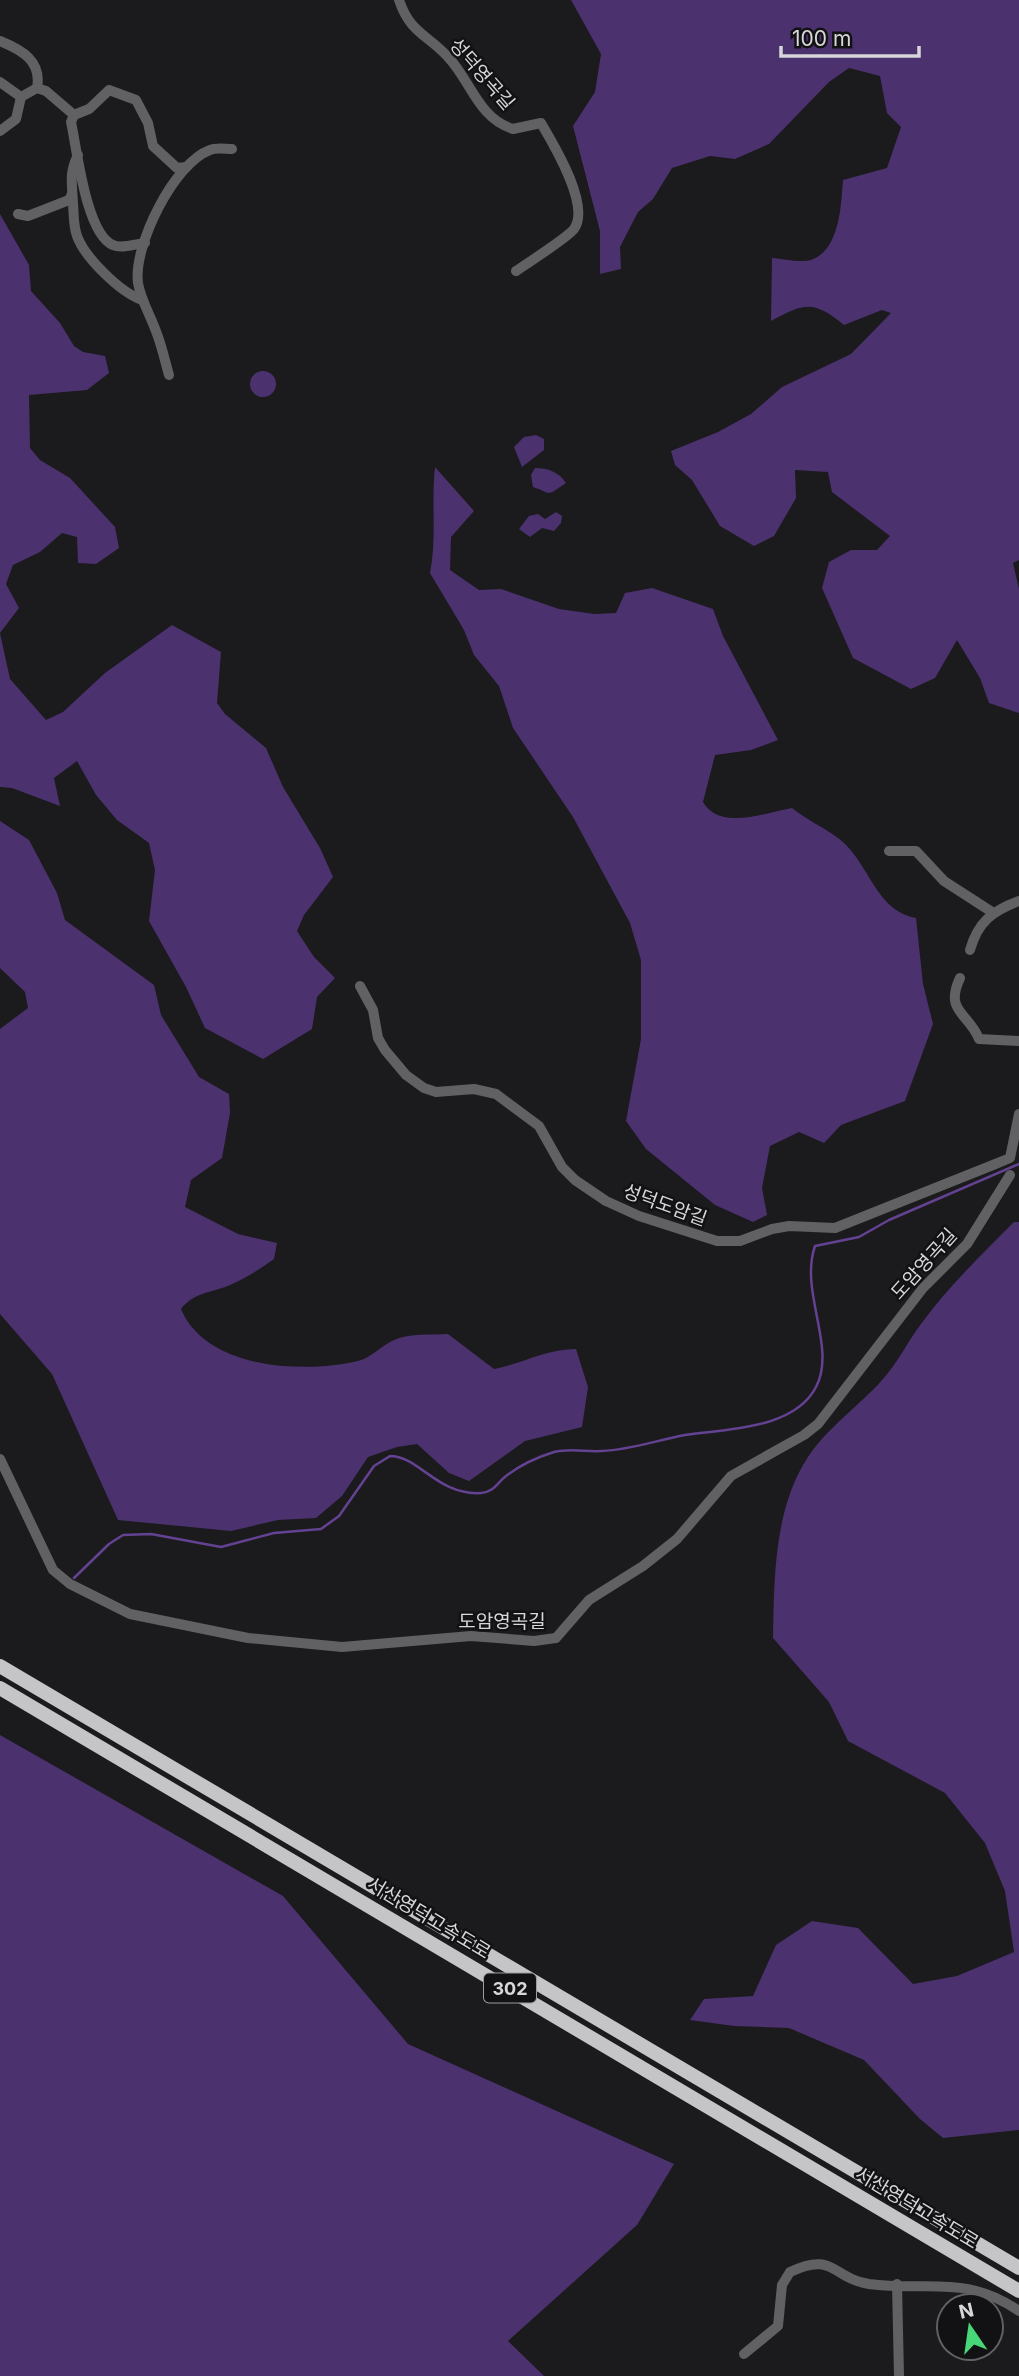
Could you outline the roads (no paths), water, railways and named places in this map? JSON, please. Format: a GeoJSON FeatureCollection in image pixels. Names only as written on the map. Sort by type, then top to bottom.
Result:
{"type":"FeatureCollection","features":[{"type":"Feature","properties":{"kind":"highway","name":"서산영덕고속도로"},"geometry":{"type":"LineString","coordinates":[[0,1666],[1019,2268]]}},
{"type":"Feature","properties":{"kind":"highway","name":"서산영덕고속도로"},"geometry":{"type":"LineString","coordinates":[[0,1688],[1019,2291]]}},
{"type":"Feature","properties":{"kind":"street","name":"성덕영곡길"},"geometry":{"type":"LineString","coordinates":[[399,0],[409,24],[448,57],[474,97],[495,120],[513,129],[541,123],[573,186],[579,214],[574,230],[516,271]]}},
{"type":"Feature","properties":{"kind":"street"},"geometry":{"type":"LineString","coordinates":[[0,41],[26,52],[39,77],[37,88],[22,97],[16,119],[0,131]]}},
{"type":"Feature","properties":{"kind":"street"},"geometry":{"type":"LineString","coordinates":[[0,82],[22,97]]}},
{"type":"Feature","properties":{"kind":"street"},"geometry":{"type":"LineString","coordinates":[[37,88],[75,115]]}},
{"type":"Feature","properties":{"kind":"street"},"geometry":{"type":"LineString","coordinates":[[145,243],[115,247],[105,240],[89,207],[71,122],[75,115],[89,109],[109,90],[129,96],[140,104],[153,146],[177,167],[186,167]]}},
{"type":"Feature","properties":{"kind":"street"},"geometry":{"type":"LineString","coordinates":[[169,375],[157,334],[142,300],[138,280],[145,243],[159,209],[186,167],[210,150],[232,149]]}},
{"type":"Feature","properties":{"kind":"street"},"geometry":{"type":"LineString","coordinates":[[78,155],[71,169],[74,224],[78,240],[122,290],[142,300]]}},
{"type":"Feature","properties":{"kind":"street"},"geometry":{"type":"LineString","coordinates":[[18,214],[28,216],[69,200],[72,194]]}},
{"type":"Feature","properties":{"kind":"street"},"geometry":{"type":"LineString","coordinates":[[889,851],[916,851],[944,881],[992,912]]}},
{"type":"Feature","properties":{"kind":"street"},"geometry":{"type":"LineString","coordinates":[[970,950],[975,932],[992,912],[1019,901]]}},
{"type":"Feature","properties":{"kind":"street"},"geometry":{"type":"LineString","coordinates":[[960,978],[954,999],[956,1009],[975,1030],[979,1039],[1019,1041]]}},
{"type":"Feature","properties":{"kind":"street","name":"성덕도암길"},"geometry":{"type":"LineString","coordinates":[[360,986],[368,996],[385,1050],[406,1075],[424,1088],[436,1092],[474,1089],[496,1094],[539,1126],[562,1167],[606,1202],[639,1216],[717,1241],[740,1241],[772,1229],[789,1226],[835,1228],[1010,1158],[1019,1114]]}},
{"type":"Feature","properties":{"kind":"street","name":"도암영곡길"},"geometry":{"type":"LineString","coordinates":[[0,1460],[53,1570],[70,1584],[130,1614],[248,1638],[342,1647],[471,1636],[534,1641],[556,1638],[589,1600],[633,1573],[677,1539],[731,1476],[818,1424],[844,1394],[908,1306],[968,1244],[1010,1175]]}},
{"type":"Feature","properties":{"kind":"street"},"geometry":{"type":"LineString","coordinates":[[744,2354],[778,2326],[782,2285],[790,2272],[803,2266],[822,2263],[857,2282],[973,2288],[999,2298],[1019,2311]]}},
{"type":"Feature","properties":{"kind":"street"},"geometry":{"type":"LineString","coordinates":[[897,2284],[900,2376]]}},
{"type":"Feature","properties":{"kind":"waterway"},"geometry":{"type":"LineString","coordinates":[[74,1578],[109,1544],[123,1535],[151,1534],[221,1547],[274,1533],[321,1529],[339,1516],[374,1466],[390,1456],[410,1462],[453,1488],[481,1493],[492,1489],[523,1465],[554,1452],[623,1449],[685,1435],[738,1429],[775,1420],[806,1401],[816,1387],[821,1371],[821,1337],[811,1282],[815,1246],[859,1237],[889,1220],[1019,1164]]}}]}
